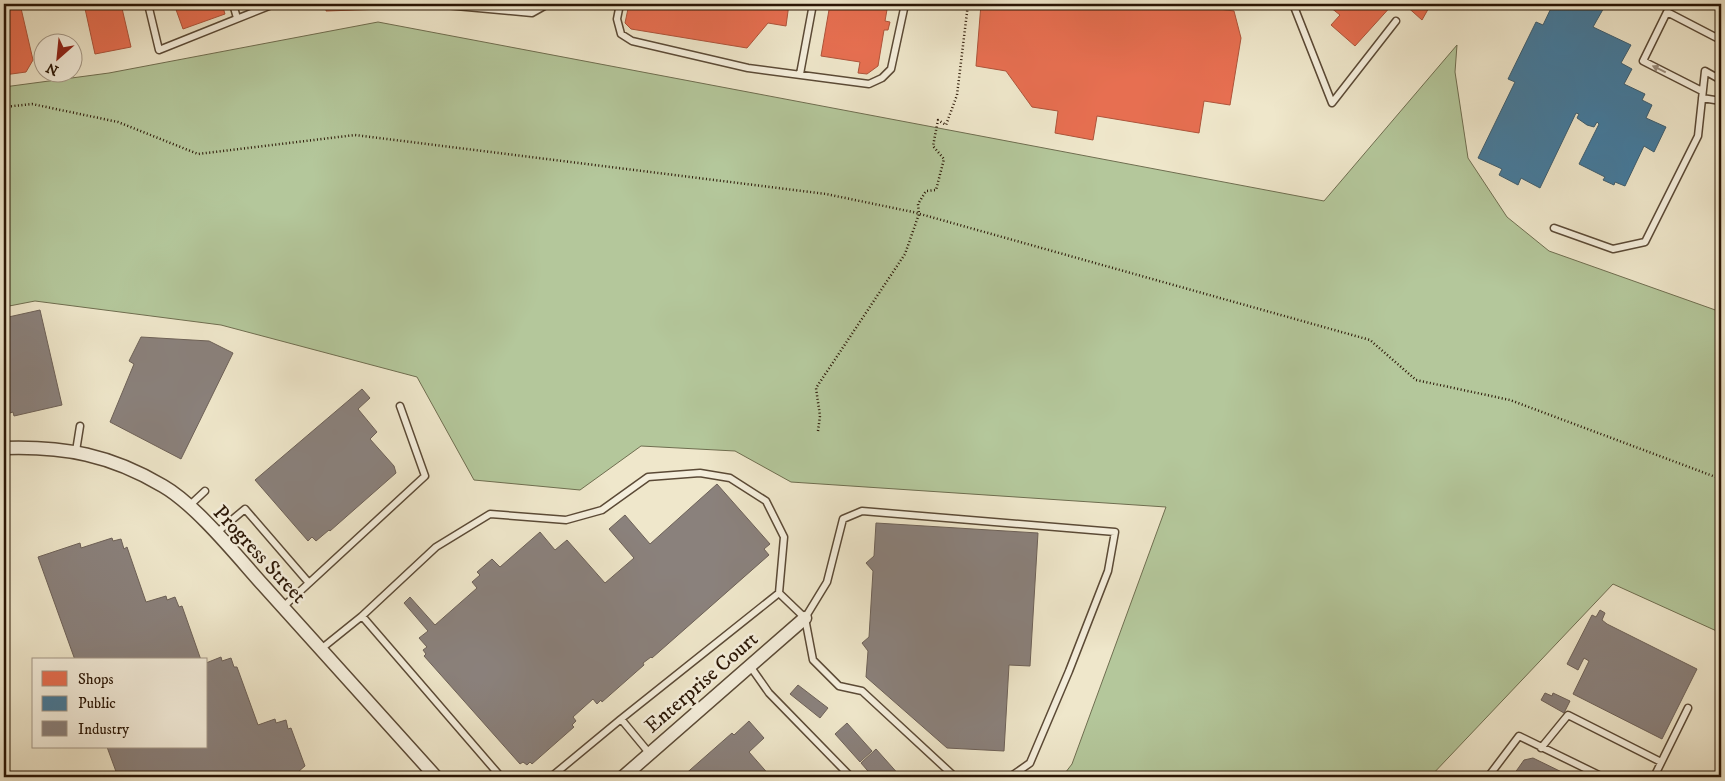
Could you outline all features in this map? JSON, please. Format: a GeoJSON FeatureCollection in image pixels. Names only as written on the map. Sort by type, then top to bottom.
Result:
{"type":"FeatureCollection","features":[{"type":"Feature","properties":{"kind":"street","name":"Progress Street"},"geometry":{"type":"LineString","coordinates":[[4,448],[34,447],[76,451],[127,467],[165,487],[189,506],[436,777]]}},
{"type":"Feature","properties":{"kind":"street","name":"Enterprise Court"},"geometry":{"type":"LineString","coordinates":[[623,777],[805,618]]}},
{"type":"Feature","properties":{"kind":"lane"},"geometry":{"type":"LineString","coordinates":[[148,4],[159,50],[274,4]]}},
{"type":"Feature","properties":{"kind":"lane"},"geometry":{"type":"LineString","coordinates":[[233,4],[238,18]]}},
{"type":"Feature","properties":{"kind":"lane"},"geometry":{"type":"LineString","coordinates":[[434,4],[532,13],[548,4]]}},
{"type":"Feature","properties":{"kind":"lane"},"geometry":{"type":"LineString","coordinates":[[620,4],[617,19],[621,34],[632,40],[748,68],[869,84],[882,78],[891,69],[905,4]]}},
{"type":"Feature","properties":{"kind":"lane"},"geometry":{"type":"LineString","coordinates":[[800,74],[814,4]]}},
{"type":"Feature","properties":{"kind":"lane"},"geometry":{"type":"LineString","coordinates":[[1293,4],[1332,103],[1396,21]]}},
{"type":"Feature","properties":{"kind":"lane"},"geometry":{"type":"LineString","coordinates":[[1702,91],[1643,61],[1667,12],[1719,39]]}},
{"type":"Feature","properties":{"kind":"lane"},"geometry":{"type":"LineString","coordinates":[[1554,228],[1614,249],[1645,242],[1698,136],[1705,71],[1721,80]]}},
{"type":"Feature","properties":{"kind":"lane"},"geometry":{"type":"LineString","coordinates":[[1702,98],[1721,101]]}},
{"type":"Feature","properties":{"kind":"lane"},"geometry":{"type":"LineString","coordinates":[[283,608],[425,476],[400,406]]}},
{"type":"Feature","properties":{"kind":"lane"},"geometry":{"type":"LineString","coordinates":[[76,451],[80,426]]}},
{"type":"Feature","properties":{"kind":"lane"},"geometry":{"type":"LineString","coordinates":[[321,650],[362,616],[436,547],[490,514],[566,520],[602,510],[648,477],[700,473],[730,478],[766,501],[784,537],[779,592],[551,777]]}},
{"type":"Feature","properties":{"kind":"lane"},"geometry":{"type":"LineString","coordinates":[[189,506],[205,491]]}},
{"type":"Feature","properties":{"kind":"lane"},"geometry":{"type":"LineString","coordinates":[[215,534],[245,510],[309,583]]}},
{"type":"Feature","properties":{"kind":"lane"},"geometry":{"type":"LineString","coordinates":[[805,618],[827,582],[843,519],[862,511],[1115,532],[1108,571],[1070,671],[1030,763],[1010,777]]}},
{"type":"Feature","properties":{"kind":"lane"},"geometry":{"type":"LineString","coordinates":[[779,592],[805,618],[813,660],[839,686],[862,691],[955,777]]}},
{"type":"Feature","properties":{"kind":"lane"},"geometry":{"type":"LineString","coordinates":[[362,616],[501,777]]}},
{"type":"Feature","properties":{"kind":"lane"},"geometry":{"type":"LineString","coordinates":[[750,666],[769,693],[851,777]]}},
{"type":"Feature","properties":{"kind":"lane"},"geometry":{"type":"LineString","coordinates":[[1654,777],[1688,708]]}},
{"type":"Feature","properties":{"kind":"lane"},"geometry":{"type":"LineString","coordinates":[[1541,748],[1568,715],[1661,762]]}},
{"type":"Feature","properties":{"kind":"lane"},"geometry":{"type":"LineString","coordinates":[[621,719],[650,754]]}},
{"type":"Feature","properties":{"kind":"lane"},"geometry":{"type":"LineString","coordinates":[[1488,777],[1519,736],[1603,777]]}},
{"type":"Feature","properties":{"kind":"lane"},"geometry":{"type":"LineString","coordinates":[[1719,777],[1721,772]]}},
{"type":"Feature","properties":{"kind":"path"},"geometry":{"type":"LineString","coordinates":[[818,430],[820,416],[816,388],[905,254],[919,214],[918,204],[926,191],[936,190],[944,158],[933,146],[938,120],[946,125],[957,94],[968,4]]}},
{"type":"Feature","properties":{"kind":"path"},"geometry":{"type":"LineString","coordinates":[[4,107],[32,104],[118,122],[198,154],[355,135],[826,194],[919,214],[1370,340],[1416,380],[1510,400],[1721,479]]}},
{"type":"Feature","properties":{"kind":"green space"},"geometry":{"type":"Polygon","coordinates":[[[378,22],[1324,201],[1457,45],[1455,72],[1468,158],[1507,217],[1549,251],[1721,312],[1721,633],[1613,584],[1430,777],[1062,777],[1072,764],[1166,507],[791,482],[735,451],[641,446],[580,490],[474,480],[417,377],[221,325],[35,301],[4,307],[4,87],[42,82],[82,82],[82,77],[378,22]]]}},
{"type":"Feature","properties":{"kind":"building: Shops"},"geometry":{"type":"Polygon","coordinates":[[[4,4],[20,4],[32,62],[26,72],[4,75],[4,4]]]}},
{"type":"Feature","properties":{"kind":"building: Shops"},"geometry":{"type":"Polygon","coordinates":[[[84,4],[121,4],[131,47],[95,54],[84,4]]]}},
{"type":"Feature","properties":{"kind":"building: Shops"},"geometry":{"type":"Polygon","coordinates":[[[174,4],[222,4],[225,14],[183,29],[174,4]]]}},
{"type":"Feature","properties":{"kind":"building: Shops"},"geometry":{"type":"Polygon","coordinates":[[[326,4],[386,4],[385,9],[326,11],[326,4]]]}},
{"type":"Feature","properties":{"kind":"building: Shops"},"geometry":{"type":"Polygon","coordinates":[[[510,4],[538,4],[537,6],[510,4]]]}},
{"type":"Feature","properties":{"kind":"building: Shops"},"geometry":{"type":"Polygon","coordinates":[[[629,4],[789,4],[786,26],[768,23],[747,48],[631,29],[625,23],[629,4]]]}},
{"type":"Feature","properties":{"kind":"building: Shops"},"geometry":{"type":"Polygon","coordinates":[[[830,4],[888,4],[885,21],[890,22],[888,30],[884,30],[878,66],[867,74],[858,73],[860,62],[821,56],[830,4]]]}},
{"type":"Feature","properties":{"kind":"building: Shops"},"geometry":{"type":"Polygon","coordinates":[[[981,4],[1181,4],[1234,11],[1241,38],[1230,105],[1204,101],[1199,133],[1097,116],[1093,140],[1055,133],[1058,111],[1032,107],[1006,71],[976,66],[981,4]]]}},
{"type":"Feature","properties":{"kind":"building: Shops"},"geometry":{"type":"Polygon","coordinates":[[[1331,4],[1393,4],[1355,46],[1331,25],[1340,15],[1330,7],[1331,4]]]}},
{"type":"Feature","properties":{"kind":"building: Shops"},"geometry":{"type":"Polygon","coordinates":[[[1404,4],[1431,4],[1422,20],[1404,4]]]}},
{"type":"Feature","properties":{"kind":"building: Shops"},"geometry":{"type":"Polygon","coordinates":[[[1721,246],[1721,261],[1716,258],[1721,246]]]}},
{"type":"Feature","properties":{"kind":"building: Public"},"geometry":{"type":"Polygon","coordinates":[[[1553,4],[1606,4],[1593,27],[1631,45],[1621,63],[1632,69],[1624,84],[1645,94],[1642,100],[1652,105],[1646,118],[1666,127],[1654,152],[1644,146],[1625,186],[1615,182],[1614,185],[1603,180],[1605,177],[1579,164],[1599,124],[1597,122],[1594,127],[1587,125],[1577,118],[1579,114],[1576,113],[1540,188],[1521,178],[1518,185],[1499,175],[1502,169],[1478,158],[1515,82],[1508,79],[1536,22],[1543,25],[1553,4]]]}},
{"type":"Feature","properties":{"kind":"building: Industry"},"geometry":{"type":"Polygon","coordinates":[[[40,310],[62,405],[14,416],[13,412],[4,415],[4,318],[40,310]]]}},
{"type":"Feature","properties":{"kind":"building: Industry"},"geometry":{"type":"Polygon","coordinates":[[[141,337],[209,341],[233,353],[181,459],[110,422],[134,364],[129,361],[141,337]]]}},
{"type":"Feature","properties":{"kind":"building: Industry"},"geometry":{"type":"Polygon","coordinates":[[[362,389],[370,398],[358,409],[377,432],[370,439],[394,466],[396,473],[330,531],[316,541],[312,537],[308,541],[255,480],[362,389]]]}},
{"type":"Feature","properties":{"kind":"building: Industry"},"geometry":{"type":"Polygon","coordinates":[[[717,484],[770,544],[764,549],[769,555],[652,658],[643,663],[644,665],[602,702],[601,700],[597,704],[593,699],[573,717],[576,721],[572,725],[574,727],[532,764],[530,762],[527,765],[523,762],[520,764],[424,656],[426,654],[423,650],[427,647],[419,638],[428,631],[404,603],[410,597],[435,625],[477,588],[472,582],[480,575],[477,572],[492,559],[500,567],[540,532],[555,550],[567,540],[605,583],[634,558],[609,529],[625,515],[650,544],[717,484]]]}},
{"type":"Feature","properties":{"kind":"building: Industry"},"geometry":{"type":"Polygon","coordinates":[[[876,523],[1038,533],[1030,666],[1009,665],[1004,751],[947,748],[866,677],[868,651],[862,643],[869,637],[873,571],[866,563],[874,556],[876,523]]]}},
{"type":"Feature","properties":{"kind":"building: Industry"},"geometry":{"type":"Polygon","coordinates":[[[112,538],[113,541],[121,539],[124,549],[127,547],[146,602],[166,596],[167,600],[175,597],[179,607],[182,606],[200,658],[74,658],[38,557],[80,543],[81,548],[112,538]]]}},
{"type":"Feature","properties":{"kind":"building: Industry"},"geometry":{"type":"Polygon","coordinates":[[[1600,610],[1605,613],[1602,620],[1607,624],[1697,669],[1662,739],[1573,694],[1589,661],[1584,658],[1578,670],[1567,664],[1592,615],[1596,617],[1600,610]]]}},
{"type":"Feature","properties":{"kind":"building: Industry"},"geometry":{"type":"Polygon","coordinates":[[[221,657],[222,661],[231,658],[234,667],[237,667],[258,725],[275,719],[276,723],[286,720],[288,729],[291,728],[305,766],[292,777],[118,777],[107,748],[208,748],[208,662],[221,657]]]}},
{"type":"Feature","properties":{"kind":"building: Industry"},"geometry":{"type":"Polygon","coordinates":[[[798,685],[828,708],[820,718],[790,694],[798,685]]]}},
{"type":"Feature","properties":{"kind":"building: Industry"},"geometry":{"type":"Polygon","coordinates":[[[1545,693],[1552,696],[1553,693],[1570,701],[1564,713],[1541,700],[1545,693]]]}},
{"type":"Feature","properties":{"kind":"building: Industry"},"geometry":{"type":"Polygon","coordinates":[[[749,721],[764,738],[749,752],[771,777],[682,777],[732,733],[734,735],[749,721]]]}},
{"type":"Feature","properties":{"kind":"building: Industry"},"geometry":{"type":"Polygon","coordinates":[[[847,723],[872,751],[860,762],[835,734],[847,723]]]}},
{"type":"Feature","properties":{"kind":"building: Industry"},"geometry":{"type":"Polygon","coordinates":[[[876,749],[901,777],[873,777],[861,763],[876,749]]]}},
{"type":"Feature","properties":{"kind":"building: Industry"},"geometry":{"type":"Polygon","coordinates":[[[1533,758],[1572,777],[1512,777],[1524,760],[1533,758]]]}}]}
